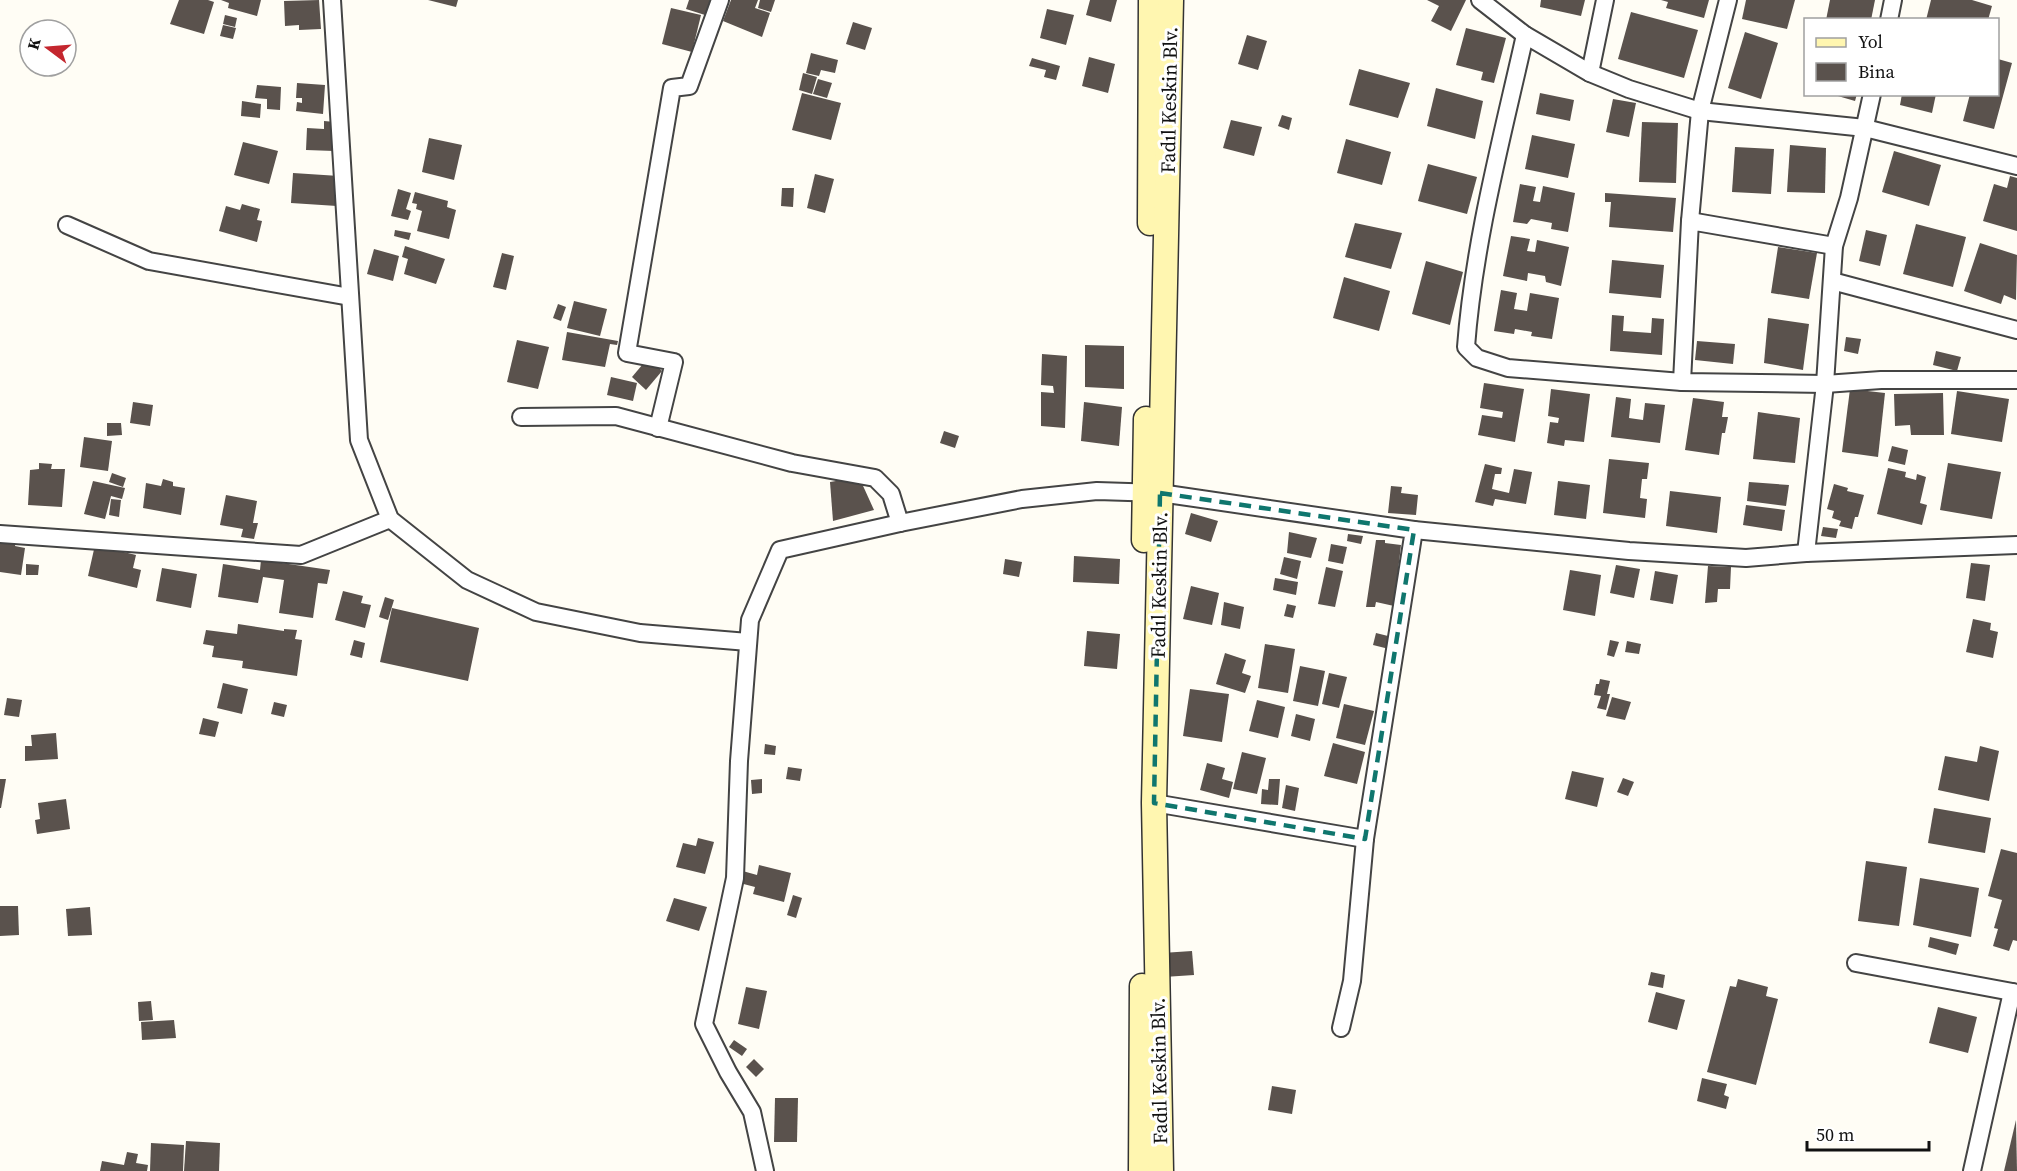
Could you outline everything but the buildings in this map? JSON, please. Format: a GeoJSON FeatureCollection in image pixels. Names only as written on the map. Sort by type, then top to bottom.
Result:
{"type":"FeatureCollection","features":[{"type":"Feature","properties":{"kind":"street"},"geometry":{"type":"LineString","coordinates":[[332,0],[359,440],[390,519],[467,580],[536,612],[640,633],[748,642]]}},
{"type":"Feature","properties":{"kind":"street"},"geometry":{"type":"LineString","coordinates":[[658,428],[674,362],[627,353],[672,88],[689,86],[720,0]]}},
{"type":"Feature","properties":{"kind":"street","name":"Fadıl Keskin Blv."},"geometry":{"type":"LineString","coordinates":[[1151,0],[1150,290],[1154,803],[1161,1171]]}},
{"type":"Feature","properties":{"kind":"street","name":"Fadıl Keskin Blv."},"geometry":{"type":"LineString","coordinates":[[1141,1171],[1152,492],[1171,0]]}},
{"type":"Feature","properties":{"kind":"street"},"geometry":{"type":"LineString","coordinates":[[1480,0],[1525,34],[1590,73],[1629,89],[1700,111],[1865,128],[2017,166]]}},
{"type":"Feature","properties":{"kind":"street"},"geometry":{"type":"LineString","coordinates":[[1590,73],[1605,0]]}},
{"type":"Feature","properties":{"kind":"street"},"geometry":{"type":"LineString","coordinates":[[1682,382],[1690,221],[1700,111],[1728,0]]}},
{"type":"Feature","properties":{"kind":"street"},"geometry":{"type":"LineString","coordinates":[[1889,18],[1893,0]]}},
{"type":"Feature","properties":{"kind":"street"},"geometry":{"type":"LineString","coordinates":[[1525,34],[1480,236],[1466,347],[1477,358],[1508,368],[1682,382],[1825,384],[1881,381],[2017,380]]}},
{"type":"Feature","properties":{"kind":"street"},"geometry":{"type":"LineString","coordinates":[[1806,553],[1825,384],[1834,246],[1849,198],[1872,96]]}},
{"type":"Feature","properties":{"kind":"street"},"geometry":{"type":"LineString","coordinates":[[1690,221],[1834,246]]}},
{"type":"Feature","properties":{"kind":"street"},"geometry":{"type":"LineString","coordinates":[[67,225],[149,261],[350,297]]}},
{"type":"Feature","properties":{"kind":"street"},"geometry":{"type":"LineString","coordinates":[[1833,281],[2017,330]]}},
{"type":"Feature","properties":{"kind":"street"},"geometry":{"type":"LineString","coordinates":[[521,417],[616,416],[792,463],[875,478],[891,494],[900,523]]}},
{"type":"Feature","properties":{"kind":"street"},"geometry":{"type":"LineString","coordinates":[[765,1171],[752,1112],[728,1072],[704,1024],[735,878],[739,761],[750,620],[780,550],[1022,499],[1097,491],[1152,492],[1414,531],[1629,551],[1746,558],[1806,553],[2017,545]]}},
{"type":"Feature","properties":{"kind":"street"},"geometry":{"type":"LineString","coordinates":[[0,534],[301,555],[390,519]]}},
{"type":"Feature","properties":{"kind":"street"},"geometry":{"type":"LineString","coordinates":[[1341,1028],[1352,981],[1365,839],[1414,531]]}},
{"type":"Feature","properties":{"kind":"street"},"geometry":{"type":"LineString","coordinates":[[1154,803],[1365,839]]}},
{"type":"Feature","properties":{"kind":"street"},"geometry":{"type":"LineString","coordinates":[[1856,963],[2014,992],[1972,1171]]}},
{"type":"Feature","properties":{"kind":"highlighted area"},"geometry":{"type":"Polygon","coordinates":[[[1160,493],[1414,530],[1365,839],[1154,803],[1160,493]]]}}]}
